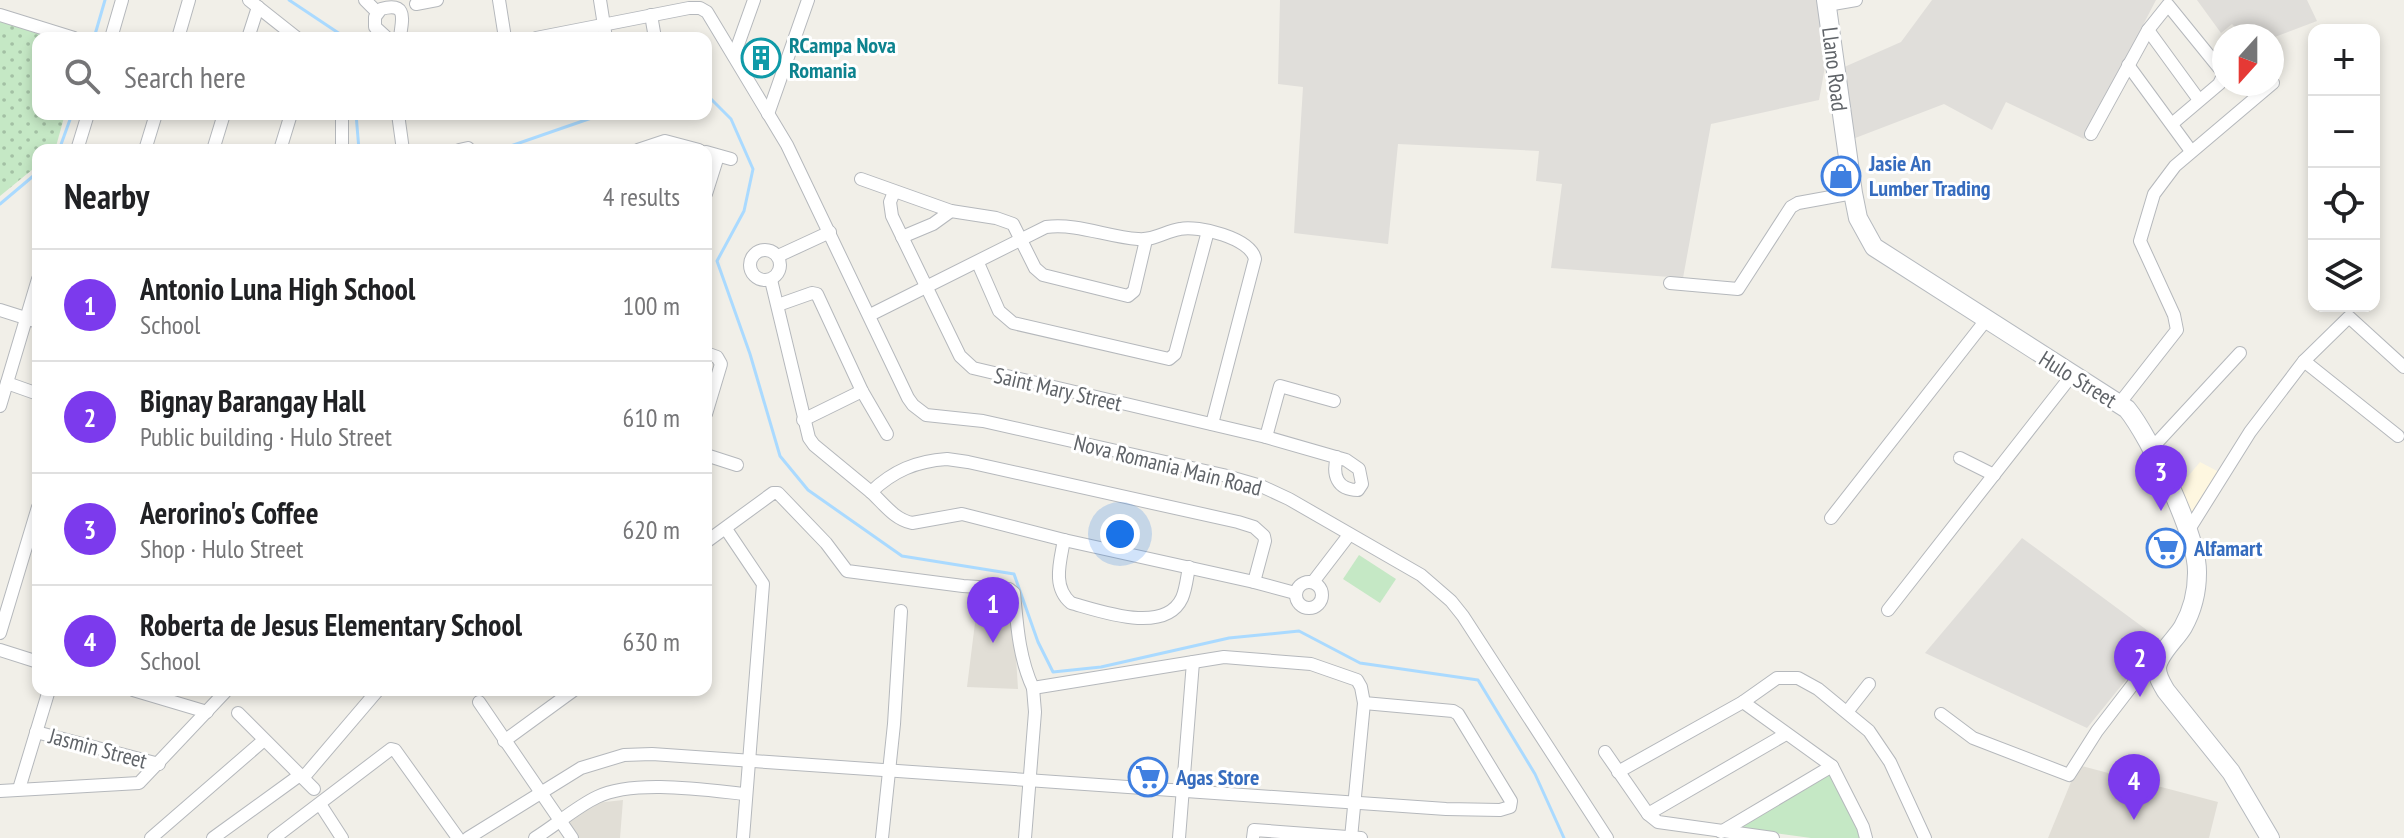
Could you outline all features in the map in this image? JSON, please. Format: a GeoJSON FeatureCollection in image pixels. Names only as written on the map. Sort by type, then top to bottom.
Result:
{"type":"FeatureCollection","features":[{"type":"Feature","properties":{"kind":"main road","name":"Llano Road"},"geometry":{"type":"LineString","coordinates":[[1826,2],[1844,139]]}},
{"type":"Feature","properties":{"kind":"main road","name":"Hulo Street"},"geometry":{"type":"LineString","coordinates":[[1844,139],[1853,193],[1864,233],[1874,247],[2119,404],[2137,421],[2152,448],[2196,557],[2195,592],[2186,623],[2158,662]]}},
{"type":"Feature","properties":{"kind":"main road"},"geometry":{"type":"LineString","coordinates":[[2158,662],[2161,683],[2231,772],[2270,838]]}},
{"type":"Feature","properties":{"kind":"street"},"geometry":{"type":"LineString","coordinates":[[113,32],[122,0]]}},
{"type":"Feature","properties":{"kind":"street"},"geometry":{"type":"LineString","coordinates":[[180,32],[189,0]]}},
{"type":"Feature","properties":{"kind":"street"},"geometry":{"type":"LineString","coordinates":[[365,0],[377,12]]}},
{"type":"Feature","properties":{"kind":"street"},"geometry":{"type":"LineString","coordinates":[[416,4],[437,0]]}},
{"type":"Feature","properties":{"kind":"street"},"geometry":{"type":"LineString","coordinates":[[499,0],[504,32]]}},
{"type":"Feature","properties":{"kind":"street"},"geometry":{"type":"LineString","coordinates":[[600,0],[605,31],[651,15],[701,4]]}},
{"type":"Feature","properties":{"kind":"street"},"geometry":{"type":"LineString","coordinates":[[734,56],[754,0]]}},
{"type":"Feature","properties":{"kind":"street"},"geometry":{"type":"LineString","coordinates":[[768,114],[808,0]]}},
{"type":"Feature","properties":{"kind":"street"},"geometry":{"type":"LineString","coordinates":[[1826,2],[1856,0]]}},
{"type":"Feature","properties":{"kind":"street"},"geometry":{"type":"LineString","coordinates":[[249,32],[253,3]]}},
{"type":"Feature","properties":{"kind":"street"},"geometry":{"type":"LineString","coordinates":[[253,3],[289,32]]}},
{"type":"Feature","properties":{"kind":"street"},"geometry":{"type":"LineString","coordinates":[[380,32],[375,27],[377,12],[387,4],[400,11],[404,20],[401,32]]}},
{"type":"Feature","properties":{"kind":"street","name":"Nova Romania Main Road"},"geometry":{"type":"LineString","coordinates":[[701,4],[787,145],[913,405],[926,415],[983,421],[1241,480],[1289,499],[1421,575],[1451,601],[1607,838]]}},
{"type":"Feature","properties":{"kind":"street"},"geometry":{"type":"LineString","coordinates":[[2091,134],[2148,30],[2165,6],[2171,6],[2224,74],[2222,81],[2173,123]]}},
{"type":"Feature","properties":{"kind":"street"},"geometry":{"type":"LineString","coordinates":[[0,15],[55,32]]}},
{"type":"Feature","properties":{"kind":"street"},"geometry":{"type":"LineString","coordinates":[[651,15],[654,32]]}},
{"type":"Feature","properties":{"kind":"street"},"geometry":{"type":"LineString","coordinates":[[2148,30],[2199,100]]}},
{"type":"Feature","properties":{"kind":"street"},"geometry":{"type":"LineString","coordinates":[[2128,65],[2191,151]]}},
{"type":"Feature","properties":{"kind":"street"},"geometry":{"type":"LineString","coordinates":[[2119,404],[2177,330],[2174,315],[2140,241],[2154,194],[2175,166],[2257,96]]}},
{"type":"Feature","properties":{"kind":"street"},"geometry":{"type":"LineString","coordinates":[[79,144],[86,120]]}},
{"type":"Feature","properties":{"kind":"street"},"geometry":{"type":"LineString","coordinates":[[147,144],[154,120]]}},
{"type":"Feature","properties":{"kind":"street"},"geometry":{"type":"LineString","coordinates":[[215,144],[222,120]]}},
{"type":"Feature","properties":{"kind":"street"},"geometry":{"type":"LineString","coordinates":[[282,144],[289,120]]}},
{"type":"Feature","properties":{"kind":"street"},"geometry":{"type":"LineString","coordinates":[[342,120],[342,144]]}},
{"type":"Feature","properties":{"kind":"street"},"geometry":{"type":"LineString","coordinates":[[399,120],[402,144]]}},
{"type":"Feature","properties":{"kind":"street"},"geometry":{"type":"LineString","coordinates":[[657,144],[665,141],[676,144]]}},
{"type":"Feature","properties":{"kind":"street"},"geometry":{"type":"LineString","coordinates":[[861,179],[951,211],[1005,220],[1018,230],[1035,268],[1043,275],[1128,296],[1134,291],[1146,240]]}},
{"type":"Feature","properties":{"kind":"street","name":"Saint Mary Street"},"geometry":{"type":"LineString","coordinates":[[894,192],[890,209],[902,237],[960,356],[973,368],[1266,437],[1337,457]]}},
{"type":"Feature","properties":{"kind":"street"},"geometry":{"type":"LineString","coordinates":[[1670,283],[1738,289],[1791,207],[1808,200],[1853,193]]}},
{"type":"Feature","properties":{"kind":"street"},"geometry":{"type":"LineString","coordinates":[[902,237],[933,224],[951,211]]}},
{"type":"Feature","properties":{"kind":"street"},"geometry":{"type":"LineString","coordinates":[[870,315],[1046,227],[1066,226],[1146,240],[1182,228],[1208,231],[1251,248],[1255,259],[1212,424]]}},
{"type":"Feature","properties":{"kind":"street"},"geometry":{"type":"LineString","coordinates":[[978,263],[999,311],[1013,323],[1169,359],[1175,354],[1208,231]]}},
{"type":"Feature","properties":{"kind":"street"},"geometry":{"type":"LineString","coordinates":[[771,280],[756,278],[751,270],[751,261],[757,253],[765,250],[778,256],[830,232]]}},
{"type":"Feature","properties":{"kind":"street"},"geometry":{"type":"LineString","coordinates":[[771,280],[781,267],[778,256]]}},
{"type":"Feature","properties":{"kind":"street"},"geometry":{"type":"LineString","coordinates":[[771,280],[803,420],[814,445],[898,518],[906,521],[962,514],[1295,593],[1302,606],[1315,606],[1322,596],[1313,582]]}},
{"type":"Feature","properties":{"kind":"street"},"geometry":{"type":"LineString","coordinates":[[778,305],[817,294],[862,391],[887,434]]}},
{"type":"Feature","properties":{"kind":"street"},"geometry":{"type":"LineString","coordinates":[[0,310],[32,320],[0,406]]}},
{"type":"Feature","properties":{"kind":"street"},"geometry":{"type":"LineString","coordinates":[[2188,531],[2250,432],[2304,361],[2349,317],[2404,367]]}},
{"type":"Feature","properties":{"kind":"street"},"geometry":{"type":"LineString","coordinates":[[1831,518],[1986,320]]}},
{"type":"Feature","properties":{"kind":"street"},"geometry":{"type":"LineString","coordinates":[[2152,448],[2240,353]]}},
{"type":"Feature","properties":{"kind":"street"},"geometry":{"type":"LineString","coordinates":[[712,355],[721,364],[712,394]]}},
{"type":"Feature","properties":{"kind":"street"},"geometry":{"type":"LineString","coordinates":[[2304,361],[2398,436]]}},
{"type":"Feature","properties":{"kind":"street"},"geometry":{"type":"LineString","coordinates":[[1888,610],[2072,375]]}},
{"type":"Feature","properties":{"kind":"street"},"geometry":{"type":"LineString","coordinates":[[7,383],[32,392]]}},
{"type":"Feature","properties":{"kind":"street"},"geometry":{"type":"LineString","coordinates":[[1266,437],[1280,386],[1334,401]]}},
{"type":"Feature","properties":{"kind":"street"},"geometry":{"type":"LineString","coordinates":[[803,420],[862,391]]}},
{"type":"Feature","properties":{"kind":"street"},"geometry":{"type":"LineString","coordinates":[[712,457],[737,465]]}},
{"type":"Feature","properties":{"kind":"street"},"geometry":{"type":"LineString","coordinates":[[1960,458],[1994,475]]}},
{"type":"Feature","properties":{"kind":"street"},"geometry":{"type":"LineString","coordinates":[[871,492],[895,472],[925,461],[947,459],[1238,522],[1254,527],[1264,536],[1254,582]]}},
{"type":"Feature","properties":{"kind":"street"},"geometry":{"type":"LineString","coordinates":[[712,538],[773,493],[778,493],[783,494],[847,571],[1009,589],[1014,593],[1020,650],[1035,700],[1025,838]]}},
{"type":"Feature","properties":{"kind":"street"},"geometry":{"type":"LineString","coordinates":[[0,633],[32,527]]}},
{"type":"Feature","properties":{"kind":"street"},"geometry":{"type":"LineString","coordinates":[[726,529],[763,584],[743,838]]}},
{"type":"Feature","properties":{"kind":"street"},"geometry":{"type":"LineString","coordinates":[[1295,593],[1299,585],[1313,582],[1349,535]]}},
{"type":"Feature","properties":{"kind":"street"},"geometry":{"type":"LineString","coordinates":[[1064,540],[1058,572],[1064,598],[1071,603],[1128,617],[1153,618],[1178,604],[1189,567]]}},
{"type":"Feature","properties":{"kind":"street"},"geometry":{"type":"LineString","coordinates":[[882,838],[894,724],[901,611]]}},
{"type":"Feature","properties":{"kind":"street"},"geometry":{"type":"LineString","coordinates":[[0,650],[32,660]]}},
{"type":"Feature","properties":{"kind":"street"},"geometry":{"type":"LineString","coordinates":[[1033,688],[1224,657],[1311,664],[1357,680],[1364,703],[1351,838]]}},
{"type":"Feature","properties":{"kind":"street"},"geometry":{"type":"LineString","coordinates":[[1179,838],[1193,662]]}},
{"type":"Feature","properties":{"kind":"street"},"geometry":{"type":"LineString","coordinates":[[1941,714],[1973,738],[2069,775],[2097,731],[2144,670],[2158,662]]}},
{"type":"Feature","properties":{"kind":"street"},"geometry":{"type":"LineString","coordinates":[[1618,772],[1743,702],[1777,678],[1798,678],[1818,689],[1869,731],[1884,752],[1925,838]]}},
{"type":"Feature","properties":{"kind":"street"},"geometry":{"type":"LineString","coordinates":[[1847,712],[1869,684]]}},
{"type":"Feature","properties":{"kind":"street"},"geometry":{"type":"LineString","coordinates":[[19,789],[47,696]]}},
{"type":"Feature","properties":{"kind":"street"},"geometry":{"type":"LineString","coordinates":[[153,696],[207,712]]}},
{"type":"Feature","properties":{"kind":"street"},"geometry":{"type":"LineString","coordinates":[[0,791],[142,782],[222,696]]}},
{"type":"Feature","properties":{"kind":"street"},"geometry":{"type":"LineString","coordinates":[[213,838],[301,777],[373,696]]}},
{"type":"Feature","properties":{"kind":"street"},"geometry":{"type":"LineString","coordinates":[[504,741],[566,696]]}},
{"type":"Feature","properties":{"kind":"street"},"geometry":{"type":"LineString","coordinates":[[479,702],[572,838]]}},
{"type":"Feature","properties":{"kind":"street"},"geometry":{"type":"LineString","coordinates":[[1743,702],[1832,766],[1866,838]]}},
{"type":"Feature","properties":{"kind":"street"},"geometry":{"type":"LineString","coordinates":[[468,838],[581,768],[624,755],[652,754],[1030,781],[1500,810],[1510,807],[1511,801],[1458,714],[1364,703]]}},
{"type":"Feature","properties":{"kind":"street"},"geometry":{"type":"LineString","coordinates":[[238,713],[314,789]]}},
{"type":"Feature","properties":{"kind":"street","name":"Jasmin Street"},"geometry":{"type":"LineString","coordinates":[[36,732],[159,764]]}},
{"type":"Feature","properties":{"kind":"street"},"geometry":{"type":"LineString","coordinates":[[1648,814],[1786,734]]}},
{"type":"Feature","properties":{"kind":"street"},"geometry":{"type":"LineString","coordinates":[[151,838],[264,740]]}},
{"type":"Feature","properties":{"kind":"street"},"geometry":{"type":"LineString","coordinates":[[274,838],[391,749],[395,750],[458,838]]}},
{"type":"Feature","properties":{"kind":"street"},"geometry":{"type":"LineString","coordinates":[[1605,752],[1648,814],[1658,822],[1773,838]]}},
{"type":"Feature","properties":{"kind":"street"},"geometry":{"type":"LineString","coordinates":[[1721,832],[1832,766]]}},
{"type":"Feature","properties":{"kind":"street"},"geometry":{"type":"LineString","coordinates":[[535,838],[599,795],[670,787],[745,794]]}},
{"type":"Feature","properties":{"kind":"street"},"geometry":{"type":"LineString","coordinates":[[320,804],[342,838]]}},
{"type":"Feature","properties":{"kind":"street"},"geometry":{"type":"LineString","coordinates":[[291,825],[300,838]]}},
{"type":"Feature","properties":{"kind":"street"},"geometry":{"type":"LineString","coordinates":[[1253,838],[1254,830],[1361,838]]}},
{"type":"Feature","properties":{"kind":"shaded area"},"geometry":{"type":"Polygon","coordinates":[[[1280,0],[1821,0],[1828,50],[1819,100],[1711,124],[1683,278],[1551,268],[1562,184],[1536,181],[1539,151],[1398,144],[1388,244],[1294,233],[1303,87],[1278,84],[1280,0]]]}},
{"type":"Feature","properties":{"kind":"shaded area"},"geometry":{"type":"Polygon","coordinates":[[[1932,0],[2156,0],[2084,139],[2006,102],[1992,130],[1944,104],[1850,140],[1842,68],[1901,42],[1932,0]]]}},
{"type":"Feature","properties":{"kind":"shaded area"},"geometry":{"type":"Polygon","coordinates":[[[2197,0],[2307,0],[2317,21],[2284,33],[2284,24],[2214,24],[2197,0]]]}},
{"type":"Feature","properties":{"kind":"shaded area"},"geometry":{"type":"Polygon","coordinates":[[[2200,462],[2219,472],[2190,521],[2175,492],[2200,462]]]}},
{"type":"Feature","properties":{"kind":"shaded area"},"geometry":{"type":"Polygon","coordinates":[[[2022,538],[2159,639],[2087,728],[1925,653],[2022,538]]]}},
{"type":"Feature","properties":{"kind":"shaded area"},"geometry":{"type":"Polygon","coordinates":[[[1012,593],[1018,689],[967,687],[978,599],[1012,593]]]}},
{"type":"Feature","properties":{"kind":"shaded area"},"geometry":{"type":"Polygon","coordinates":[[[2078,765],[2218,802],[2209,838],[2048,838],[2078,765]]]}},
{"type":"Feature","properties":{"kind":"shaded area"},"geometry":{"type":"Polygon","coordinates":[[[623,800],[620,838],[576,838],[567,822],[596,803],[623,800]]]}},
{"type":"Feature","properties":{"kind":"green space"},"geometry":{"type":"Polygon","coordinates":[[[0,21],[35,32],[32,32],[32,120],[63,120],[57,144],[32,144],[32,170],[0,196],[0,21]]]}},
{"type":"Feature","properties":{"kind":"green space"},"geometry":{"type":"Polygon","coordinates":[[[1359,555],[1396,579],[1380,603],[1343,579],[1359,555]]]}},
{"type":"Feature","properties":{"kind":"green space"},"geometry":{"type":"Polygon","coordinates":[[[1832,772],[1865,838],[1811,838],[1736,828],[1832,772]]]}},
{"type":"Feature","properties":{"kind":"waterway"},"geometry":{"type":"LineString","coordinates":[[96,32],[105,0]]}},
{"type":"Feature","properties":{"kind":"waterway"},"geometry":{"type":"LineString","coordinates":[[289,0],[337,32]]}},
{"type":"Feature","properties":{"kind":"waterway"},"geometry":{"type":"LineString","coordinates":[[712,100],[731,119],[753,169],[744,211],[717,261],[750,354],[780,456],[808,490],[902,556],[1014,574],[1038,642],[1053,672],[1101,667],[1229,638],[1299,631],[1360,663],[1478,680],[1535,774],[1564,838]]}},
{"type":"Feature","properties":{"kind":"waterway"},"geometry":{"type":"LineString","coordinates":[[61,144],[70,120]]}},
{"type":"Feature","properties":{"kind":"waterway"},"geometry":{"type":"LineString","coordinates":[[356,120],[358,144]]}},
{"type":"Feature","properties":{"kind":"waterway"},"geometry":{"type":"LineString","coordinates":[[516,144],[586,120]]}},
{"type":"Feature","properties":{"kind":"waterway"},"geometry":{"type":"LineString","coordinates":[[0,204],[32,177]]}},
{"type":"Feature","properties":{"kind":"place","name":"RCampa Nova Romania"},"geometry":{"type":"Point","coordinates":[761,58]}},
{"type":"Feature","properties":{"kind":"place","name":"Jasie An Lumber Trading"},"geometry":{"type":"Point","coordinates":[1841,176]}},
{"type":"Feature","properties":{"kind":"place","name":"Aerorino's Coffee"},"geometry":{"type":"Point","coordinates":[2161,511]}},
{"type":"Feature","properties":{"kind":"place","name":"Alfamart"},"geometry":{"type":"Point","coordinates":[2166,548]}},
{"type":"Feature","properties":{"kind":"place","name":"Antonio Luna High School"},"geometry":{"type":"Point","coordinates":[993,643]}},
{"type":"Feature","properties":{"kind":"place","name":"Bignay Barangay Hall"},"geometry":{"type":"Point","coordinates":[2140,697]}},
{"type":"Feature","properties":{"kind":"place","name":"Agas Store"},"geometry":{"type":"Point","coordinates":[1148,777]}},
{"type":"Feature","properties":{"kind":"place","name":"Roberta de Jesus Elementary School"},"geometry":{"type":"Point","coordinates":[2134,820]}}]}
